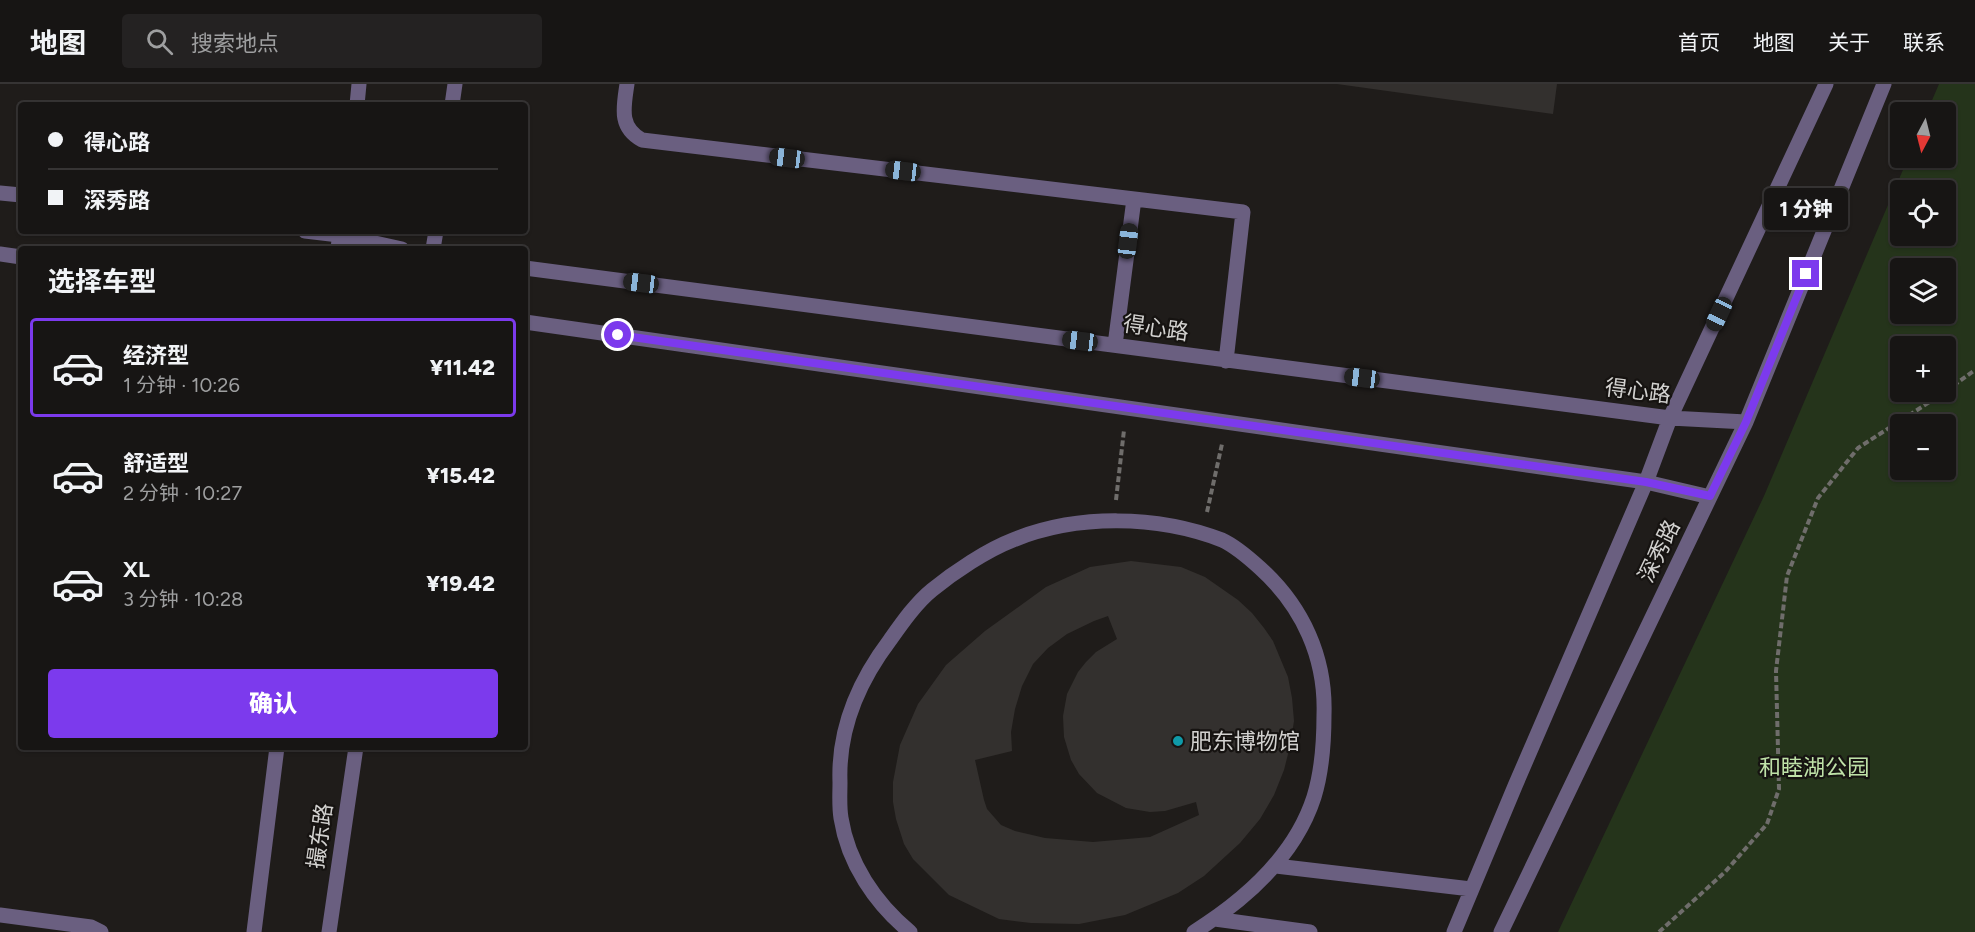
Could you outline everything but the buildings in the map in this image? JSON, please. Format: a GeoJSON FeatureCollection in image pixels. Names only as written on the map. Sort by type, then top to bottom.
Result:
{"type":"FeatureCollection","features":[{"type":"Feature","properties":{"kind":"street"},"geometry":{"type":"LineString","coordinates":[[357,102],[359,84]]}},
{"type":"Feature","properties":{"kind":"street"},"geometry":{"type":"LineString","coordinates":[[452,102],[455,84]]}},
{"type":"Feature","properties":{"kind":"street"},"geometry":{"type":"LineString","coordinates":[[627,84],[622,116],[628,129],[642,140],[1243,212],[1226,361]]}},
{"type":"Feature","properties":{"kind":"street","name":"深秀路"},"geometry":{"type":"LineString","coordinates":[[1454,932],[1646,482],[1670,418],[1826,84]]}},
{"type":"Feature","properties":{"kind":"street","name":"深秀路"},"geometry":{"type":"LineString","coordinates":[[1501,932],[1746,422],[1884,84]]}},
{"type":"Feature","properties":{"kind":"street"},"geometry":{"type":"LineString","coordinates":[[0,193],[18,195]]}},
{"type":"Feature","properties":{"kind":"street"},"geometry":{"type":"LineString","coordinates":[[1115,345],[1134,199]]}},
{"type":"Feature","properties":{"kind":"street"},"geometry":{"type":"LineString","coordinates":[[319,234],[385,246]]}},
{"type":"Feature","properties":{"kind":"street"},"geometry":{"type":"LineString","coordinates":[[0,254],[18,256]]}},
{"type":"Feature","properties":{"kind":"street","name":"得心路"},"geometry":{"type":"LineString","coordinates":[[528,268],[1670,418],[1746,422]]}},
{"type":"Feature","properties":{"kind":"street"},"geometry":{"type":"LineString","coordinates":[[528,322],[1646,482],[1710,496]]}},
{"type":"Feature","properties":{"kind":"street"},"geometry":{"type":"LineString","coordinates":[[910,932],[891,916],[871,892],[847,845],[840,816],[839,767],[856,695],[871,666],[930,591],[967,565],[1011,541],[1046,529],[1113,520],[1145,521],[1224,541],[1269,576],[1292,603],[1302,620],[1319,661],[1325,692],[1324,733],[1320,772],[1305,822],[1276,866],[1215,919],[1194,932]]}},
{"type":"Feature","properties":{"kind":"street"},"geometry":{"type":"LineString","coordinates":[[254,932],[277,750]]}},
{"type":"Feature","properties":{"kind":"street","name":"撮东路"},"geometry":{"type":"LineString","coordinates":[[329,932],[356,750]]}},
{"type":"Feature","properties":{"kind":"street"},"geometry":{"type":"LineString","coordinates":[[1276,866],[1471,890]]}},
{"type":"Feature","properties":{"kind":"street"},"geometry":{"type":"LineString","coordinates":[[0,915],[91,927],[101,932]]}},
{"type":"Feature","properties":{"kind":"street"},"geometry":{"type":"LineString","coordinates":[[1215,919],[1310,932]]}},
{"type":"Feature","properties":{"kind":"path"},"geometry":{"type":"LineString","coordinates":[[1956,383],[1975,370]]}},
{"type":"Feature","properties":{"kind":"path"},"geometry":{"type":"LineString","coordinates":[[1659,932],[1725,872],[1767,824],[1779,789],[1776,671],[1787,576],[1818,498],[1858,448],[1928,402]]}},
{"type":"Feature","properties":{"kind":"path"},"geometry":{"type":"LineString","coordinates":[[1113,520],[1126,408]]}},
{"type":"Feature","properties":{"kind":"path"},"geometry":{"type":"LineString","coordinates":[[1202,535],[1227,422]]}},
{"type":"Feature","properties":{"kind":"green space","name":"和睦湖公园"},"geometry":{"type":"Polygon","coordinates":[[[1939,84],[1975,84],[1975,932],[1558,932],[1764,496],[1890,200],[1890,246],[1956,246],[1956,180],[1899,180],[1904,168],[1956,168],[1956,102],[1931,102],[1939,84]]]}},
{"type":"Feature","properties":{"kind":"place","name":"肥东博物馆"},"geometry":{"type":"Point","coordinates":[1178,741]}},
{"type":"Feature","properties":{"kind":"route"},"geometry":{"type":"LineString","coordinates":[[618,335],[1646,482],[1710,496],[1746,422],[1806,274]]}}]}
